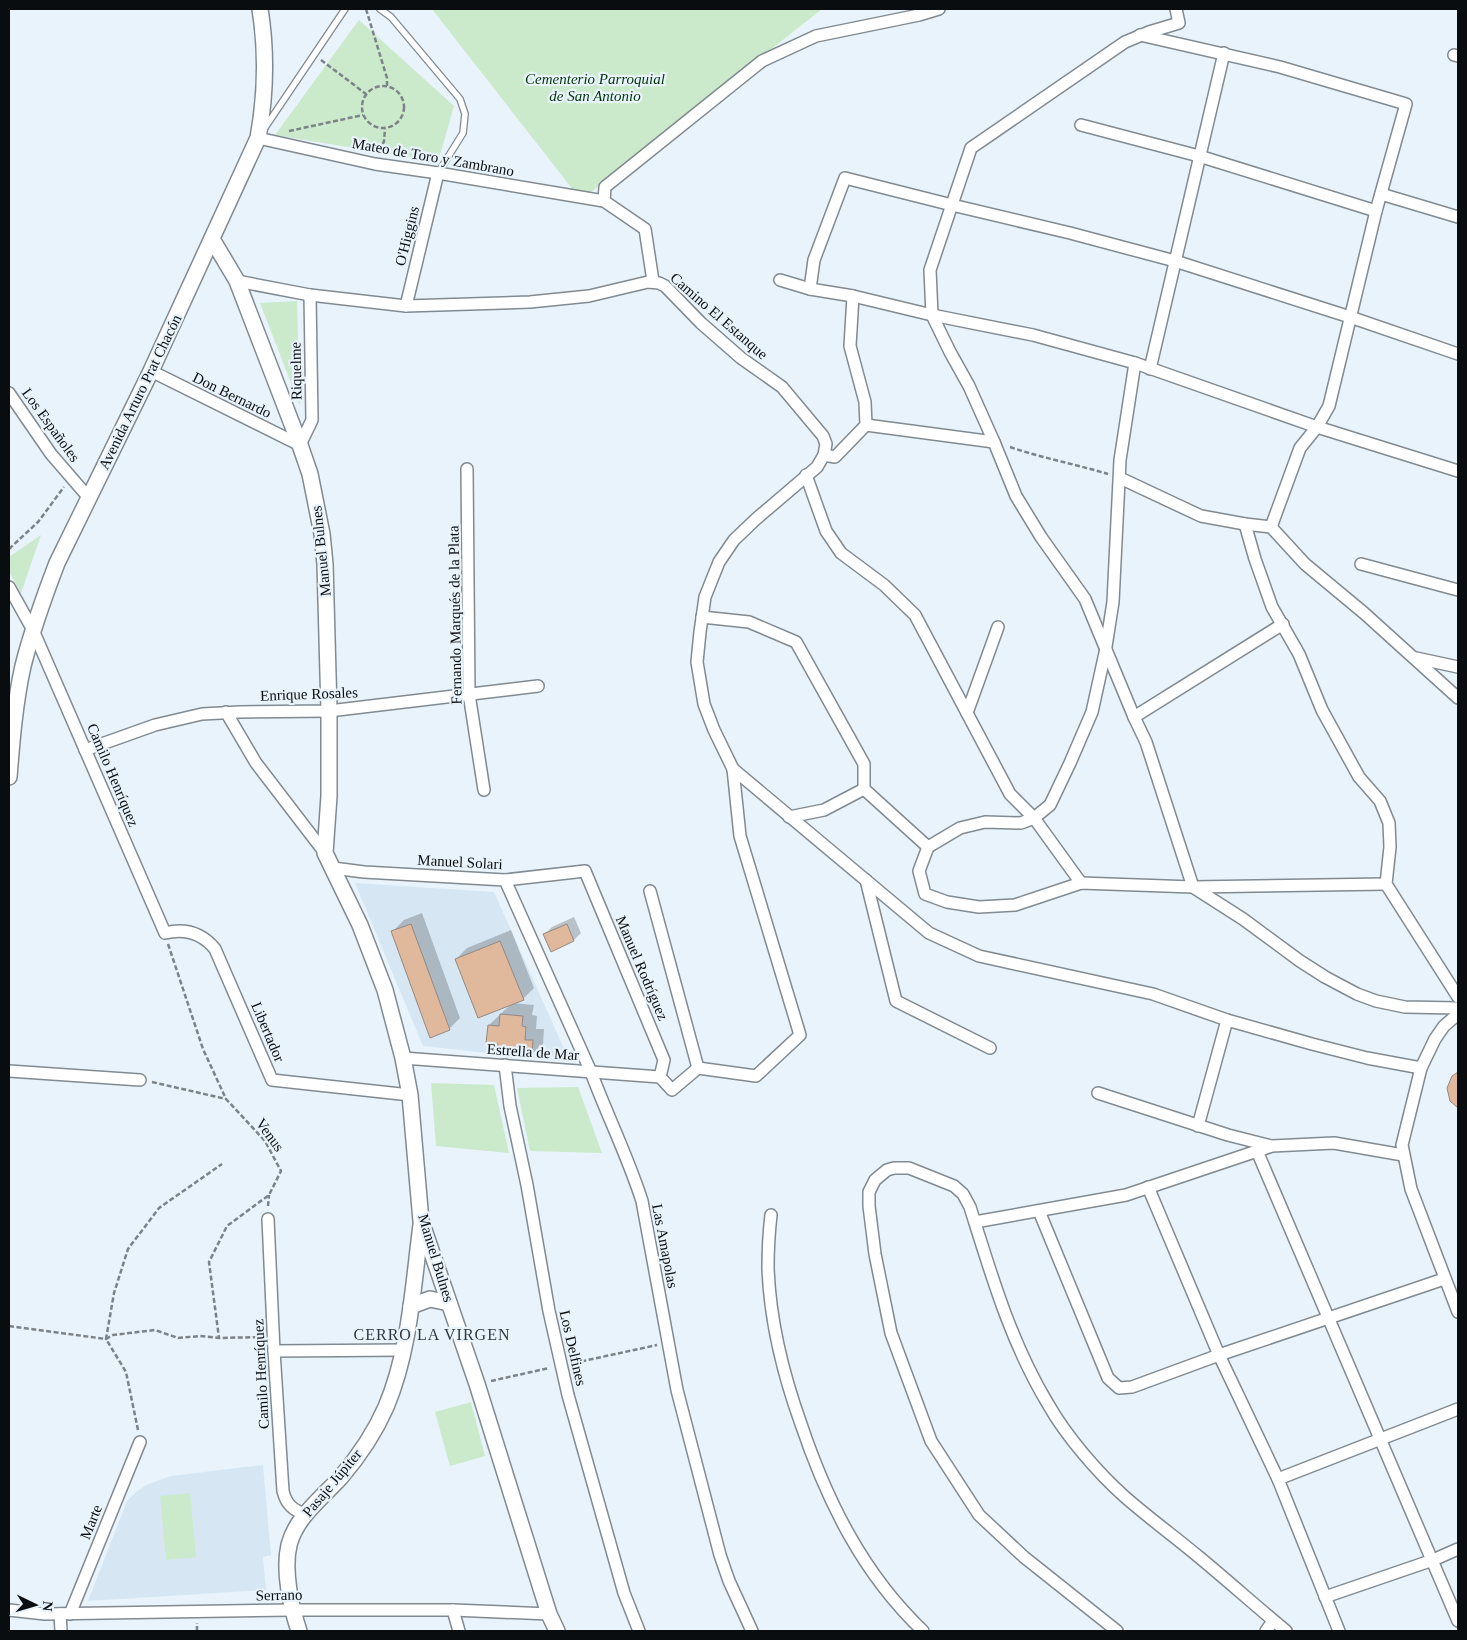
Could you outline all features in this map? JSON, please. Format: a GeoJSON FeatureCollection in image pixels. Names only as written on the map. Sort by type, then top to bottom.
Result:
{"type":"FeatureCollection","features":[{"type":"Feature","properties":{"kind":"street","name":"Avenida Arturo Prat Chacón"},"geometry":{"type":"LineString","coordinates":[[9,777],[16,702],[23,666],[33,630],[57,563],[151,371],[258,138],[265,85],[264,44],[260,9]]}},
{"type":"Feature","properties":{"kind":"street"},"geometry":{"type":"LineString","coordinates":[[653,282],[645,229],[604,201],[605,187],[762,61],[816,36],[939,9]]}},
{"type":"Feature","properties":{"kind":"street"},"geometry":{"type":"LineString","coordinates":[[1176,9],[1179,23],[1140,35],[1125,42],[971,148],[930,270],[932,315],[969,386],[1016,496],[1041,537],[1085,599],[1146,742],[1193,887],[1243,919],[1325,977],[1357,994],[1376,1001],[1405,1006],[1458,1008]]}},
{"type":"Feature","properties":{"kind":"street"},"geometry":{"type":"LineString","coordinates":[[1140,35],[1224,53],[1334,82],[1406,104],[1376,211],[1329,406],[1317,427],[1300,448],[1271,527]]}},
{"type":"Feature","properties":{"kind":"street"},"geometry":{"type":"LineString","coordinates":[[1150,369],[1198,156],[1224,53]]}},
{"type":"Feature","properties":{"kind":"street"},"geometry":{"type":"LineString","coordinates":[[1081,125],[1198,156],[1376,211]]}},
{"type":"Feature","properties":{"kind":"street","name":"Mateo de Toro y Zambrano"},"geometry":{"type":"LineString","coordinates":[[258,138],[375,164],[604,201]]}},
{"type":"Feature","properties":{"kind":"street","name":"O'Higgins"},"geometry":{"type":"LineString","coordinates":[[406,306],[438,173]]}},
{"type":"Feature","properties":{"kind":"street"},"geometry":{"type":"LineString","coordinates":[[810,289],[814,260],[845,178],[1070,233],[1174,261],[1350,317],[1458,354]]}},
{"type":"Feature","properties":{"kind":"street"},"geometry":{"type":"LineString","coordinates":[[1381,194],[1458,217]]}},
{"type":"Feature","properties":{"kind":"street","name":"Manuel Bulnes"},"geometry":{"type":"LineString","coordinates":[[212,239],[238,281],[300,445],[310,474],[322,534],[325,564],[329,712],[329,796],[325,853]]}},
{"type":"Feature","properties":{"kind":"street"},"geometry":{"type":"LineString","coordinates":[[780,280],[810,289],[853,296],[932,315],[1033,335],[1135,363],[1317,427],[1458,472]]}},
{"type":"Feature","properties":{"kind":"street","name":"Camino El Estanque"},"geometry":{"type":"LineString","coordinates":[[238,281],[310,295],[406,306],[562,300],[653,282],[665,286],[701,323],[735,353],[782,387],[823,436],[826,444],[824,455]]}},
{"type":"Feature","properties":{"kind":"street","name":"Riquelme"},"geometry":{"type":"LineString","coordinates":[[300,445],[312,420],[310,295]]}},
{"type":"Feature","properties":{"kind":"street"},"geometry":{"type":"LineString","coordinates":[[660,1077],[672,1090],[698,1068],[756,1076],[800,1035],[740,836],[733,769],[704,704],[697,662],[705,597],[726,550],[756,518],[817,467],[824,455],[835,457],[866,425],[865,402],[850,346],[853,296]]}},
{"type":"Feature","properties":{"kind":"street"},"geometry":{"type":"LineString","coordinates":[[1135,363],[1121,450],[1113,602],[1106,648],[1092,712],[1050,805],[1034,818],[1021,822],[985,822],[960,828],[928,847],[919,871],[925,894],[947,902],[980,908],[1015,905],[1081,883],[1193,887],[1386,884]]}},
{"type":"Feature","properties":{"kind":"street","name":"Don Bernardo"},"geometry":{"type":"LineString","coordinates":[[151,371],[300,445]]}},
{"type":"Feature","properties":{"kind":"street","name":"Los Españoles"},"geometry":{"type":"LineString","coordinates":[[9,392],[33,430],[69,477],[89,498]]}},
{"type":"Feature","properties":{"kind":"street"},"geometry":{"type":"LineString","coordinates":[[866,425],[994,442]]}},
{"type":"Feature","properties":{"kind":"street","name":"Fernando Marqués de la Plata"},"geometry":{"type":"LineString","coordinates":[[467,469],[469,694],[484,790]]}},
{"type":"Feature","properties":{"kind":"street"},"geometry":{"type":"LineString","coordinates":[[806,475],[826,531],[841,553],[884,585],[915,615],[1010,794],[1034,818],[1081,883]]}},
{"type":"Feature","properties":{"kind":"street"},"geometry":{"type":"LineString","coordinates":[[1120,478],[1201,516],[1271,527],[1305,564],[1416,658],[1458,698]]}},
{"type":"Feature","properties":{"kind":"street"},"geometry":{"type":"LineString","coordinates":[[1245,524],[1272,607],[1299,654],[1322,710],[1359,777],[1380,801],[1390,823],[1390,847],[1386,884],[1458,997]]}},
{"type":"Feature","properties":{"kind":"street"},"geometry":{"type":"LineString","coordinates":[[1361,564],[1458,590]]}},
{"type":"Feature","properties":{"kind":"street","name":"Camilo Henríquez"},"geometry":{"type":"LineString","coordinates":[[9,587],[33,630],[165,933]]}},
{"type":"Feature","properties":{"kind":"street"},"geometry":{"type":"LineString","coordinates":[[702,617],[749,622],[796,642],[864,764],[864,789],[928,847]]}},
{"type":"Feature","properties":{"kind":"street"},"geometry":{"type":"LineString","coordinates":[[1134,717],[1283,624]]}},
{"type":"Feature","properties":{"kind":"street"},"geometry":{"type":"LineString","coordinates":[[967,713],[998,627]]}},
{"type":"Feature","properties":{"kind":"street"},"geometry":{"type":"LineString","coordinates":[[1416,658],[1458,667]]}},
{"type":"Feature","properties":{"kind":"street","name":"Enrique Rosales"},"geometry":{"type":"LineString","coordinates":[[85,750],[155,725],[194,716],[226,712],[329,712],[538,686]]}},
{"type":"Feature","properties":{"kind":"street","name":"Manuel Bulnes"},"geometry":{"type":"LineString","coordinates":[[226,712],[256,763],[325,853],[357,917],[374,957],[390,1007],[410,1095],[421,1221],[478,1384],[549,1614],[557,1631]]}},
{"type":"Feature","properties":{"kind":"street"},"geometry":{"type":"LineString","coordinates":[[733,769],[929,933],[979,956],[1153,994],[1227,1020],[1367,1058],[1421,1068]]}},
{"type":"Feature","properties":{"kind":"street"},"geometry":{"type":"LineString","coordinates":[[789,817],[824,810],[864,789]]}},
{"type":"Feature","properties":{"kind":"street","name":"Manuel Solari"},"geometry":{"type":"LineString","coordinates":[[333,868],[364,872],[506,880],[585,872]]}},
{"type":"Feature","properties":{"kind":"street","name":"Manuel Rodríguez"},"geometry":{"type":"LineString","coordinates":[[585,872],[664,1060],[660,1077]]}},
{"type":"Feature","properties":{"kind":"street","name":"Las Amapolas"},"geometry":{"type":"LineString","coordinates":[[506,880],[591,1072],[642,1201],[677,1390],[720,1555],[736,1598],[752,1631]]}},
{"type":"Feature","properties":{"kind":"street"},"geometry":{"type":"LineString","coordinates":[[866,880],[896,1000],[990,1048]]}},
{"type":"Feature","properties":{"kind":"street"},"geometry":{"type":"LineString","coordinates":[[650,891],[698,1068]]}},
{"type":"Feature","properties":{"kind":"street","name":"Libertador"},"geometry":{"type":"LineString","coordinates":[[165,933],[173,931],[191,932],[205,938],[216,949],[272,1080],[410,1095]]}},
{"type":"Feature","properties":{"kind":"street"},"geometry":{"type":"LineString","coordinates":[[1458,1014],[1444,1026],[1435,1038],[1421,1068],[1404,1135],[1403,1155],[1411,1189],[1458,1312]]}},
{"type":"Feature","properties":{"kind":"street"},"geometry":{"type":"LineString","coordinates":[[1198,1126],[1227,1020]]}},
{"type":"Feature","properties":{"kind":"street","name":"Estrella de Mar"},"geometry":{"type":"LineString","coordinates":[[403,1058],[660,1077]]}},
{"type":"Feature","properties":{"kind":"street","name":"Los Delfines"},"geometry":{"type":"LineString","coordinates":[[505,1065],[510,1106],[549,1311],[567,1388],[624,1592],[639,1631]]}},
{"type":"Feature","properties":{"kind":"street"},"geometry":{"type":"LineString","coordinates":[[9,1071],[140,1080]]}},
{"type":"Feature","properties":{"kind":"street"},"geometry":{"type":"LineString","coordinates":[[1098,1093],[1228,1136],[1272,1146],[1334,1143],[1403,1155]]}},
{"type":"Feature","properties":{"kind":"street"},"geometry":{"type":"LineString","coordinates":[[975,1222],[1126,1195],[1272,1146]]}},
{"type":"Feature","properties":{"kind":"street"},"geometry":{"type":"LineString","coordinates":[[1257,1151],[1458,1621]]}},
{"type":"Feature","properties":{"kind":"street"},"geometry":{"type":"LineString","coordinates":[[1117,1631],[1024,1557],[979,1515],[931,1441],[891,1333],[875,1254],[869,1192],[875,1180],[887,1170],[902,1167],[910,1168],[954,1186],[967,1200],[998,1296],[1031,1374],[1048,1406],[1076,1444],[1125,1497],[1286,1631]]}},
{"type":"Feature","properties":{"kind":"street"},"geometry":{"type":"LineString","coordinates":[[1148,1188],[1219,1355],[1278,1479],[1338,1631]]}},
{"type":"Feature","properties":{"kind":"street"},"geometry":{"type":"LineString","coordinates":[[1039,1211],[1108,1378],[1119,1388],[1132,1387],[1219,1355],[1444,1278]]}},
{"type":"Feature","properties":{"kind":"street"},"geometry":{"type":"LineString","coordinates":[[771,1215],[768,1267],[777,1337],[790,1391],[809,1447],[834,1508],[860,1555],[895,1602],[923,1631]]}},
{"type":"Feature","properties":{"kind":"street","name":"Camilo Henríquez"},"geometry":{"type":"LineString","coordinates":[[268,1219],[283,1491],[291,1507],[306,1514]]}},
{"type":"Feature","properties":{"kind":"street","name":"Pasaje Júpiter"},"geometry":{"type":"LineString","coordinates":[[299,1631],[292,1610],[288,1554],[296,1528],[306,1514],[353,1462],[376,1427],[393,1390],[404,1350],[421,1221]]}},
{"type":"Feature","properties":{"kind":"street"},"geometry":{"type":"LineString","coordinates":[[411,1306],[430,1299],[449,1303]]}},
{"type":"Feature","properties":{"kind":"street"},"geometry":{"type":"LineString","coordinates":[[274,1351],[404,1350]]}},
{"type":"Feature","properties":{"kind":"street"},"geometry":{"type":"LineString","coordinates":[[1278,1479],[1458,1409]]}},
{"type":"Feature","properties":{"kind":"street","name":"Marte"},"geometry":{"type":"LineString","coordinates":[[65,1614],[140,1442]]}},
{"type":"Feature","properties":{"kind":"street"},"geometry":{"type":"LineString","coordinates":[[1326,1597],[1433,1560],[1458,1549]]}},
{"type":"Feature","properties":{"kind":"street","name":"Serrano"},"geometry":{"type":"LineString","coordinates":[[9,1610],[45,1614],[292,1610],[453,1610],[549,1614]]}},
{"type":"Feature","properties":{"kind":"street"},"geometry":{"type":"LineString","coordinates":[[453,1610],[459,1631]]}},
{"type":"Feature","properties":{"kind":"street"},"geometry":{"type":"LineString","coordinates":[[61,1631],[65,1614]]}},
{"type":"Feature","properties":{"kind":"street"},"geometry":{"type":"LineString","coordinates":[[1266,1631],[1273,1621]]}},
{"type":"Feature","properties":{"kind":"lane"},"geometry":{"type":"LineString","coordinates":[[258,138],[345,9]]}},
{"type":"Feature","properties":{"kind":"lane"},"geometry":{"type":"LineString","coordinates":[[380,9],[390,17],[460,99],[465,114],[462,133],[438,173]]}},
{"type":"Feature","properties":{"kind":"path"},"geometry":{"type":"LineString","coordinates":[[366,9],[387,78],[387,87]]}},
{"type":"Feature","properties":{"kind":"path"},"geometry":{"type":"LineString","coordinates":[[314,55],[366,94]]}},
{"type":"Feature","properties":{"kind":"path"},"geometry":{"type":"LineString","coordinates":[[378,87],[387,87],[402,97],[404,110],[398,123],[392,127],[372,126],[363,115],[362,108],[366,94],[378,87]]}},
{"type":"Feature","properties":{"kind":"path"},"geometry":{"type":"LineString","coordinates":[[287,132],[363,115]]}},
{"type":"Feature","properties":{"kind":"path"},"geometry":{"type":"LineString","coordinates":[[375,164],[384,141],[385,128]]}},
{"type":"Feature","properties":{"kind":"path"},"geometry":{"type":"LineString","coordinates":[[994,442],[1033,455],[1084,466],[1120,478]]}},
{"type":"Feature","properties":{"kind":"path"},"geometry":{"type":"LineString","coordinates":[[9,549],[38,522],[55,500],[69,477]]}},
{"type":"Feature","properties":{"kind":"path","name":"Venus"},"geometry":{"type":"LineString","coordinates":[[165,933],[203,1049],[226,1099],[265,1141],[281,1171],[269,1196],[227,1226],[209,1262],[219,1338]]}},
{"type":"Feature","properties":{"kind":"path"},"geometry":{"type":"LineString","coordinates":[[140,1080],[226,1099]]}},
{"type":"Feature","properties":{"kind":"path"},"geometry":{"type":"LineString","coordinates":[[140,1442],[136,1413],[126,1372],[106,1339],[114,1293],[128,1249],[159,1208],[222,1164]]}},
{"type":"Feature","properties":{"kind":"path"},"geometry":{"type":"LineString","coordinates":[[9,1326],[106,1339],[113,1335],[155,1330],[178,1338],[200,1336],[219,1338],[273,1336]]}},
{"type":"Feature","properties":{"kind":"shaded area"},"geometry":{"type":"Polygon","coordinates":[[[355,883],[494,892],[570,1062],[423,1046],[355,883]]]}},
{"type":"Feature","properties":{"kind":"shaded area"},"geometry":{"type":"Polygon","coordinates":[[[263,1465],[271,1555],[263,1557],[266,1590],[88,1601],[127,1501],[136,1492],[146,1485],[171,1476],[263,1465]]]}},
{"type":"Feature","properties":{"kind":"green space","name":"Cementerio Parroquial de San Antonio"},"geometry":{"type":"Polygon","coordinates":[[[432,9],[822,9],[581,200],[432,9]]]}},
{"type":"Feature","properties":{"kind":"green space"},"geometry":{"type":"Polygon","coordinates":[[[359,20],[454,106],[438,162],[275,135],[359,20]]]}},
{"type":"Feature","properties":{"kind":"green space"},"geometry":{"type":"Polygon","coordinates":[[[297,301],[300,406],[260,303],[297,301]]]}},
{"type":"Feature","properties":{"kind":"green space"},"geometry":{"type":"Polygon","coordinates":[[[41,535],[21,593],[9,572],[9,557],[41,535]]]}},
{"type":"Feature","properties":{"kind":"green space"},"geometry":{"type":"Polygon","coordinates":[[[431,1083],[494,1085],[509,1153],[436,1146],[431,1083]]]}},
{"type":"Feature","properties":{"kind":"green space"},"geometry":{"type":"Polygon","coordinates":[[[578,1087],[602,1153],[530,1151],[517,1088],[578,1087]]]}},
{"type":"Feature","properties":{"kind":"green space"},"geometry":{"type":"Polygon","coordinates":[[[471,1402],[485,1456],[450,1466],[435,1412],[471,1402]]]}},
{"type":"Feature","properties":{"kind":"green space"},"geometry":{"type":"Polygon","coordinates":[[[190,1493],[196,1557],[166,1560],[160,1496],[190,1493]]]}},
{"type":"Feature","properties":{"kind":"building"},"geometry":{"type":"Polygon","coordinates":[[[411,924],[450,1030],[430,1038],[391,931],[411,924]]]}},
{"type":"Feature","properties":{"kind":"building"},"geometry":{"type":"Polygon","coordinates":[[[567,924],[574,941],[551,952],[543,934],[567,924]]]}},
{"type":"Feature","properties":{"kind":"building"},"geometry":{"type":"Polygon","coordinates":[[[500,941],[524,1000],[478,1018],[455,959],[500,941]]]}},
{"type":"Feature","properties":{"kind":"building"},"geometry":{"type":"Polygon","coordinates":[[[500,1014],[523,1016],[522,1026],[526,1027],[525,1040],[533,1040],[532,1057],[497,1053],[498,1044],[486,1043],[488,1025],[499,1026],[500,1014]]]}},
{"type":"Feature","properties":{"kind":"building"},"geometry":{"type":"Polygon","coordinates":[[[1458,1072],[1458,1108],[1450,1101],[1447,1088],[1452,1076],[1458,1072]]]}},
{"type":"Feature","properties":{"kind":"district","name":"CERRO LA VIRGEN"},"geometry":{"type":"Point","coordinates":[432,1334]}}]}
